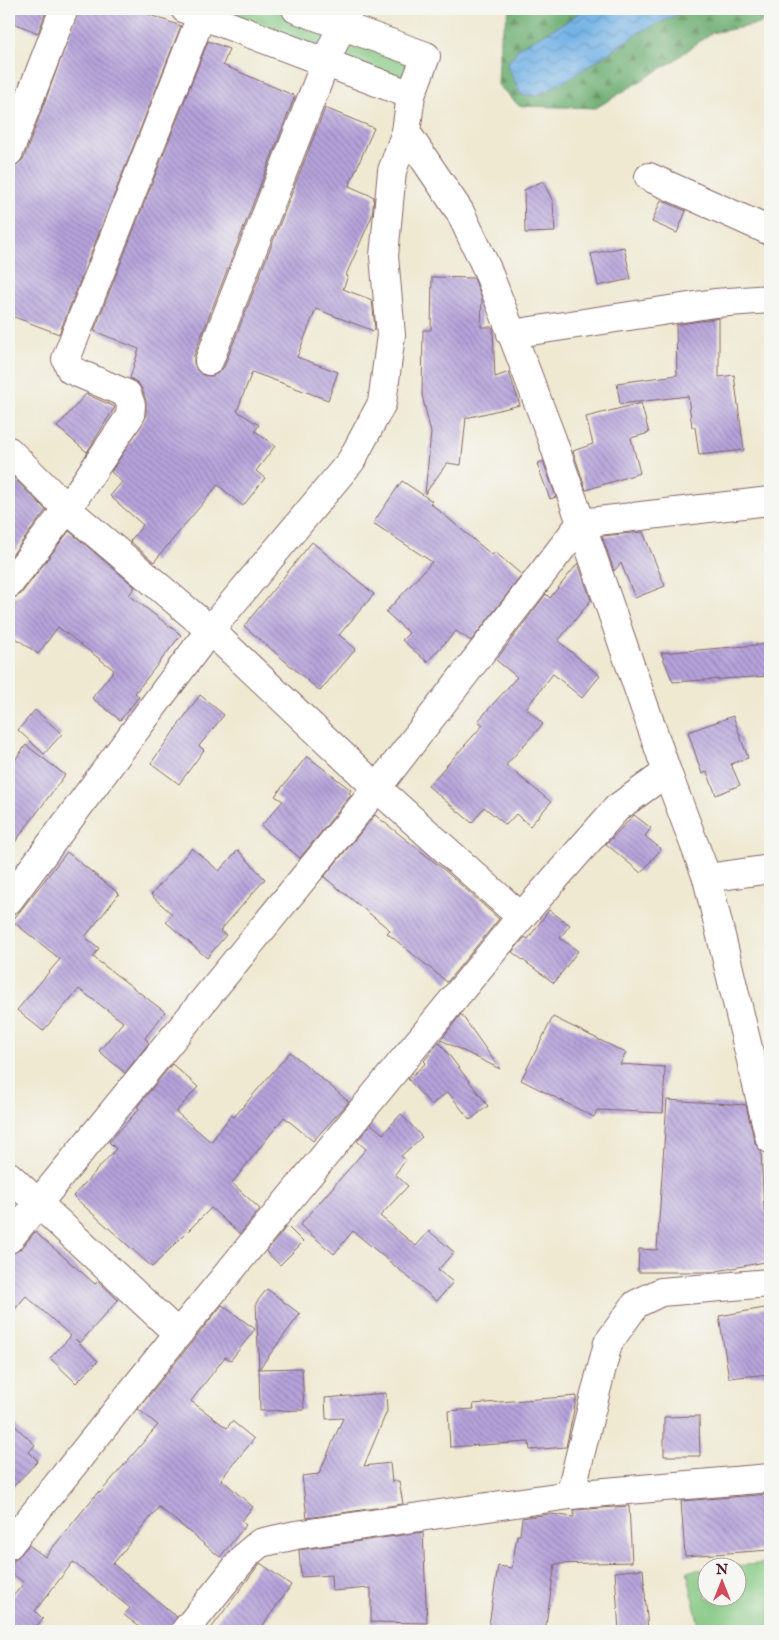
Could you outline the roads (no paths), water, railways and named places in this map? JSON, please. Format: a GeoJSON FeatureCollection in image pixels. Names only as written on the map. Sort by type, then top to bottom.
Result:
{"type":"FeatureCollection","features":[{"type":"Feature","properties":{"kind":"street"},"geometry":{"type":"LineString","coordinates":[[9,152],[64,9]]}},
{"type":"Feature","properties":{"kind":"street"},"geometry":{"type":"LineString","coordinates":[[9,900],[210,630],[351,461],[382,403],[391,335],[384,256],[392,171],[406,132],[411,95],[426,56],[346,18],[296,9]]}},
{"type":"Feature","properties":{"kind":"street"},"geometry":{"type":"LineString","coordinates":[[9,584],[67,510],[130,416],[131,405],[127,394],[71,370],[66,359],[197,11],[411,95]]}},
{"type":"Feature","properties":{"kind":"street"},"geometry":{"type":"LineString","coordinates":[[209,361],[326,61],[346,18]]}},
{"type":"Feature","properties":{"kind":"street"},"geometry":{"type":"LineString","coordinates":[[406,132],[460,212],[487,269],[581,522],[667,772],[707,878],[770,1140]]}},
{"type":"Feature","properties":{"kind":"street"},"geometry":{"type":"LineString","coordinates":[[649,177],[770,231]]}},
{"type":"Feature","properties":{"kind":"street"},"geometry":{"type":"LineString","coordinates":[[511,334],[715,302],[770,299]]}},
{"type":"Feature","properties":{"kind":"street"},"geometry":{"type":"LineString","coordinates":[[9,451],[67,510],[210,630],[377,788],[521,917]]}},
{"type":"Feature","properties":{"kind":"street"},"geometry":{"type":"LineString","coordinates":[[9,1239],[377,788],[581,522],[770,501]]}},
{"type":"Feature","properties":{"kind":"street"},"geometry":{"type":"LineString","coordinates":[[9,1545],[178,1334],[521,917],[617,808],[667,772]]}},
{"type":"Feature","properties":{"kind":"street"},"geometry":{"type":"LineString","coordinates":[[707,878],[770,869]]}},
{"type":"Feature","properties":{"kind":"street"},"geometry":{"type":"LineString","coordinates":[[9,1176],[178,1334]]}},
{"type":"Feature","properties":{"kind":"street"},"geometry":{"type":"LineString","coordinates":[[570,1495],[608,1344],[636,1304],[660,1292],[770,1283]]}},
{"type":"Feature","properties":{"kind":"street"},"geometry":{"type":"LineString","coordinates":[[185,1631],[247,1554],[260,1543],[296,1535],[570,1495],[770,1478]]}},
{"type":"Feature","properties":{"kind":"water"},"geometry":{"type":"Polygon","coordinates":[[[585,9],[688,9],[641,32],[569,79],[537,96],[521,95],[507,64],[520,47],[566,22],[585,9]]]}}]}
